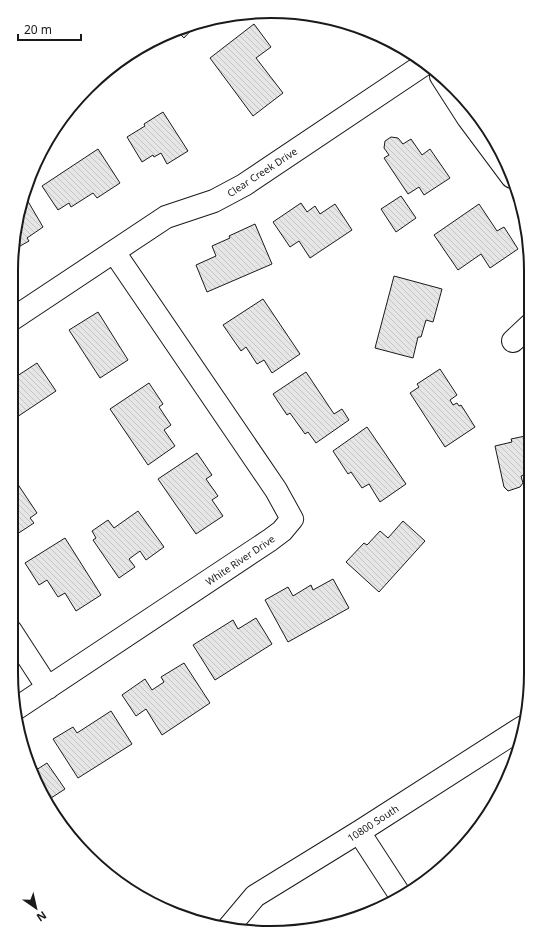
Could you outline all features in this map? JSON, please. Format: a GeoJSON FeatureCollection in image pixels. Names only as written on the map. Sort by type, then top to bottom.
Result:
{"type":"FeatureCollection","features":[{"type":"Feature","properties":{"kind":"street","name":"Clear Creek Drive"},"geometry":{"type":"LineString","coordinates":[[18,316],[166,217],[214,201],[230,193],[421,67]]}},
{"type":"Feature","properties":{"kind":"street"},"geometry":{"type":"LineString","coordinates":[[456,98],[468,118],[495,154]]}},
{"type":"Feature","properties":{"kind":"street","name":"White River Drive"},"geometry":{"type":"LineString","coordinates":[[20,706],[270,540],[282,531],[292,519],[276,490],[114,252]]}},
{"type":"Feature","properties":{"kind":"street"},"geometry":{"type":"LineString","coordinates":[[513,341],[524,331]]}},
{"type":"Feature","properties":{"kind":"street"},"geometry":{"type":"LineString","coordinates":[[18,642],[48,688]]}},
{"type":"Feature","properties":{"kind":"street","name":"10800 South"},"geometry":{"type":"LineString","coordinates":[[232,923],[255,896],[360,832],[517,731]]}},
{"type":"Feature","properties":{"kind":"street"},"geometry":{"type":"LineString","coordinates":[[360,832],[398,892]]}},
{"type":"Feature","properties":{"kind":"building"},"geometry":{"type":"Polygon","coordinates":[[[254,24],[271,47],[256,58],[283,93],[253,116],[210,58],[254,24]]]}},
{"type":"Feature","properties":{"kind":"building"},"geometry":{"type":"Polygon","coordinates":[[[190,31],[184,38],[181,35],[190,31]]]}},
{"type":"Feature","properties":{"kind":"building"},"geometry":{"type":"Polygon","coordinates":[[[163,112],[188,151],[167,164],[161,153],[154,157],[153,155],[142,162],[127,137],[145,126],[144,124],[163,112]]]}},
{"type":"Feature","properties":{"kind":"building"},"geometry":{"type":"Polygon","coordinates":[[[391,137],[398,138],[403,144],[411,139],[422,155],[430,149],[450,178],[424,195],[419,187],[408,194],[384,158],[389,155],[384,148],[385,141],[391,137]]]}},
{"type":"Feature","properties":{"kind":"building"},"geometry":{"type":"Polygon","coordinates":[[[98,149],[120,183],[97,198],[93,193],[71,207],[69,203],[58,210],[42,186],[98,149]]]}},
{"type":"Feature","properties":{"kind":"building"},"geometry":{"type":"Polygon","coordinates":[[[401,196],[416,218],[396,232],[381,209],[401,196]]]}},
{"type":"Feature","properties":{"kind":"building"},"geometry":{"type":"Polygon","coordinates":[[[28,202],[43,227],[27,238],[29,241],[19,246],[28,202]]]}},
{"type":"Feature","properties":{"kind":"building"},"geometry":{"type":"Polygon","coordinates":[[[301,203],[307,212],[315,206],[320,214],[335,204],[352,230],[310,258],[299,241],[290,247],[273,222],[301,203]]]}},
{"type":"Feature","properties":{"kind":"building"},"geometry":{"type":"Polygon","coordinates":[[[479,204],[497,231],[504,227],[518,249],[490,268],[481,254],[458,270],[434,235],[479,204]]]}},
{"type":"Feature","properties":{"kind":"building"},"geometry":{"type":"Polygon","coordinates":[[[255,224],[272,264],[207,292],[196,265],[216,256],[212,246],[255,224]]]}},
{"type":"Feature","properties":{"kind":"building"},"geometry":{"type":"Polygon","coordinates":[[[394,276],[442,289],[433,322],[426,320],[421,337],[418,337],[413,358],[375,348],[394,276]]]}},
{"type":"Feature","properties":{"kind":"building"},"geometry":{"type":"Polygon","coordinates":[[[263,299],[300,354],[272,373],[264,360],[257,364],[246,347],[241,351],[223,325],[263,299]]]}},
{"type":"Feature","properties":{"kind":"building"},"geometry":{"type":"Polygon","coordinates":[[[98,312],[128,360],[100,378],[69,330],[98,312]]]}},
{"type":"Feature","properties":{"kind":"building"},"geometry":{"type":"Polygon","coordinates":[[[37,363],[56,391],[18,416],[18,375],[37,363]]]}},
{"type":"Feature","properties":{"kind":"building"},"geometry":{"type":"Polygon","coordinates":[[[440,369],[457,395],[450,400],[453,405],[457,403],[459,406],[461,405],[475,427],[445,447],[410,393],[419,387],[417,384],[440,369]]]}},
{"type":"Feature","properties":{"kind":"building"},"geometry":{"type":"Polygon","coordinates":[[[306,372],[334,414],[342,409],[349,420],[316,443],[308,432],[305,434],[290,413],[287,415],[273,394],[306,372]]]}},
{"type":"Feature","properties":{"kind":"building"},"geometry":{"type":"Polygon","coordinates":[[[149,383],[163,404],[159,407],[171,425],[164,430],[175,446],[148,465],[110,409],[149,383]]]}},
{"type":"Feature","properties":{"kind":"building"},"geometry":{"type":"Polygon","coordinates":[[[367,427],[406,484],[380,502],[369,484],[362,488],[351,472],[348,474],[333,451],[367,427]]]}},
{"type":"Feature","properties":{"kind":"building"},"geometry":{"type":"Polygon","coordinates":[[[524,436],[524,475],[521,476],[523,483],[520,487],[508,491],[504,487],[495,446],[512,442],[511,439],[524,436]]]}},
{"type":"Feature","properties":{"kind":"building"},"geometry":{"type":"Polygon","coordinates":[[[197,453],[212,475],[206,479],[218,496],[212,500],[223,516],[196,534],[158,479],[197,453]]]}},
{"type":"Feature","properties":{"kind":"building"},"geometry":{"type":"Polygon","coordinates":[[[18,484],[37,513],[30,518],[34,523],[18,533],[18,484]]]}},
{"type":"Feature","properties":{"kind":"building"},"geometry":{"type":"Polygon","coordinates":[[[138,511],[164,547],[146,560],[140,551],[129,559],[135,567],[119,578],[93,540],[96,538],[92,531],[108,520],[114,528],[138,511]]]}},
{"type":"Feature","properties":{"kind":"building"},"geometry":{"type":"Polygon","coordinates":[[[403,521],[425,541],[379,592],[346,562],[364,543],[367,545],[380,531],[388,538],[403,521]]]}},
{"type":"Feature","properties":{"kind":"building"},"geometry":{"type":"Polygon","coordinates":[[[65,538],[101,595],[76,611],[65,593],[58,597],[47,580],[39,585],[25,563],[65,538]]]}},
{"type":"Feature","properties":{"kind":"building"},"geometry":{"type":"Polygon","coordinates":[[[333,579],[349,608],[288,642],[265,600],[288,587],[293,596],[311,585],[313,590],[333,579]]]}},
{"type":"Feature","properties":{"kind":"building"},"geometry":{"type":"Polygon","coordinates":[[[256,618],[272,644],[215,680],[193,645],[233,620],[238,629],[256,618]]]}},
{"type":"Feature","properties":{"kind":"building"},"geometry":{"type":"Polygon","coordinates":[[[184,663],[210,703],[162,735],[146,709],[136,716],[122,695],[145,679],[152,690],[164,682],[161,677],[184,663]]]}},
{"type":"Feature","properties":{"kind":"building"},"geometry":{"type":"Polygon","coordinates":[[[111,711],[132,744],[78,778],[53,739],[73,727],[77,733],[111,711]]]}},
{"type":"Feature","properties":{"kind":"building"},"geometry":{"type":"Polygon","coordinates":[[[47,763],[65,789],[51,798],[37,770],[47,763]]]}}]}
